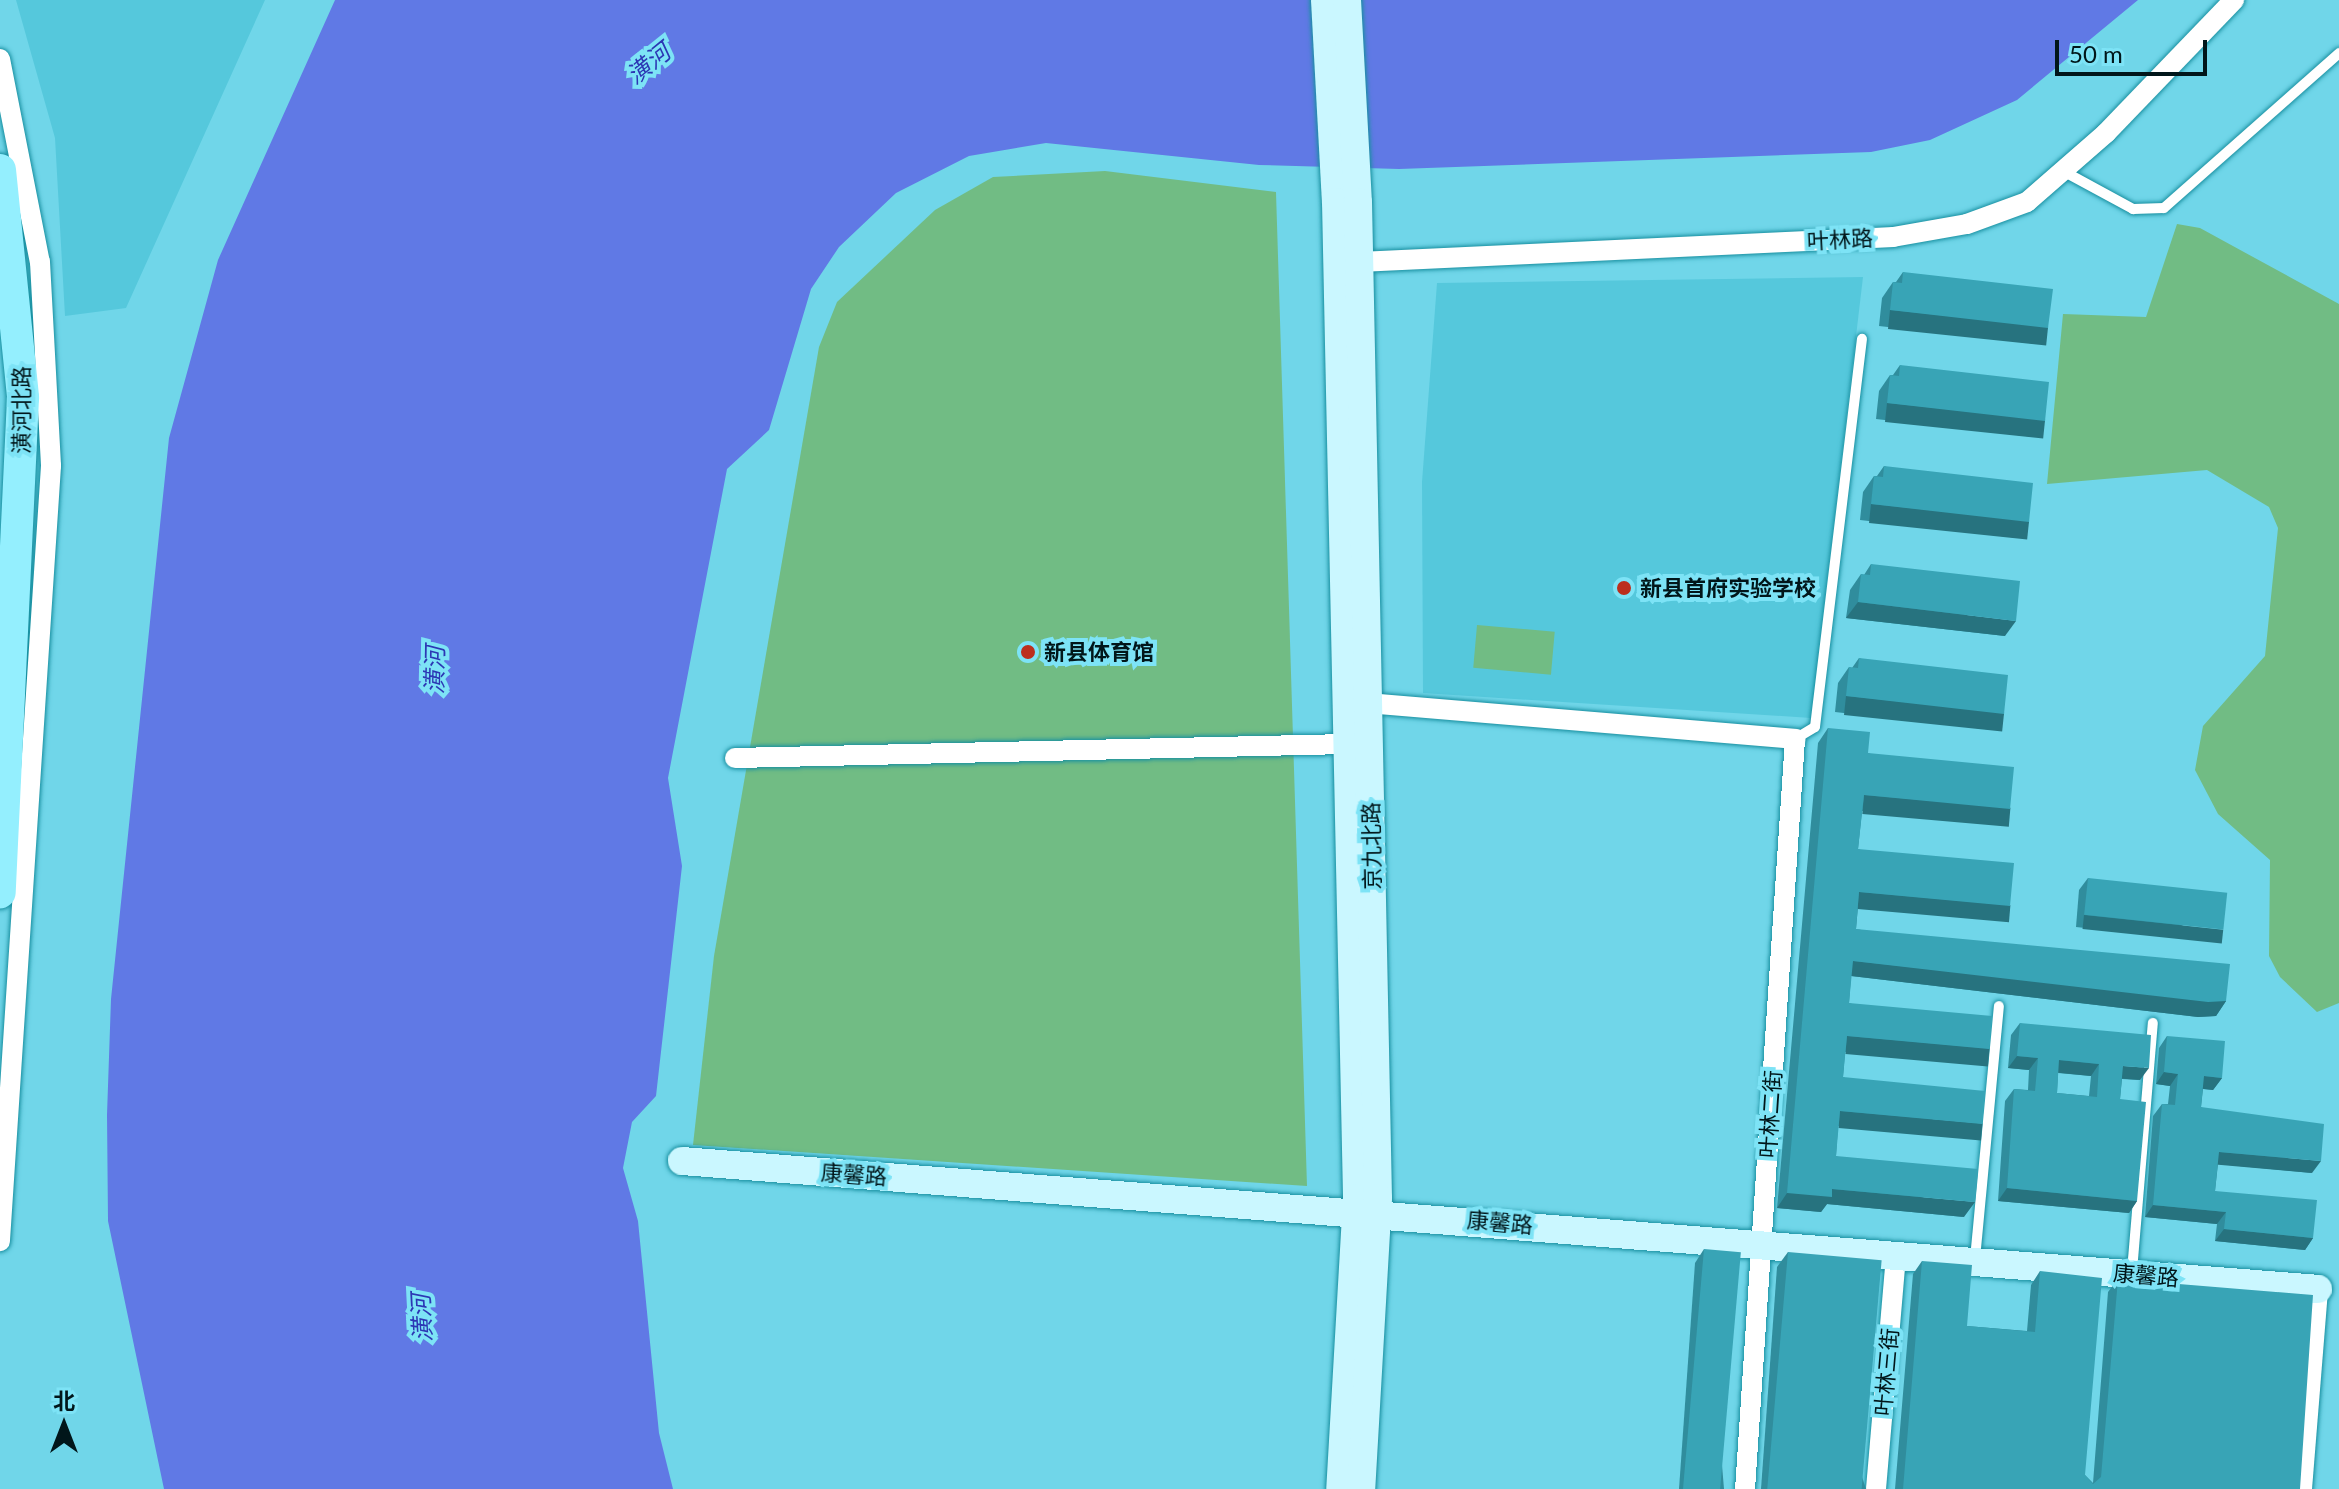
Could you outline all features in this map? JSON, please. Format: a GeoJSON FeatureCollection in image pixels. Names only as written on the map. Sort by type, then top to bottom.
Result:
{"type":"FeatureCollection","features":[{"type":"Feature","properties":{"kind":"main road"},"geometry":{"type":"LineString","coordinates":[[1325,0],[1347,202]]}},
{"type":"Feature","properties":{"kind":"main road"},"geometry":{"type":"LineString","coordinates":[[1347,0],[1347,202]]}},
{"type":"Feature","properties":{"kind":"main road","name":"潢河北路"},"geometry":{"type":"LineString","coordinates":[[0,170],[23,398],[0,892]]}},
{"type":"Feature","properties":{"kind":"main road","name":"京九北路"},"geometry":{"type":"LineString","coordinates":[[1347,202],[1359,262],[1368,703],[1368,1211],[1361,1489]]}},
{"type":"Feature","properties":{"kind":"main road","name":"京九北路"},"geometry":{"type":"LineString","coordinates":[[1340,1489],[1368,1211],[1348,744],[1347,202]]}},
{"type":"Feature","properties":{"kind":"main road","name":"潢河北路"},"geometry":{"type":"LineString","coordinates":[[0,367],[0,437]]}},
{"type":"Feature","properties":{"kind":"main road","name":"康馨路"},"geometry":{"type":"LineString","coordinates":[[682,1161],[1762,1243],[1975,1261],[2101,1279],[2131,1273],[2318,1289]]}},
{"type":"Feature","properties":{"kind":"street","name":"叶林路"},"geometry":{"type":"LineString","coordinates":[[1359,262],[1918,234],[2027,202],[2063,171],[2234,0]]}},
{"type":"Feature","properties":{"kind":"street"},"geometry":{"type":"LineString","coordinates":[[0,59],[40,262],[51,466],[0,1241]]}},
{"type":"Feature","properties":{"kind":"street"},"geometry":{"type":"LineString","coordinates":[[1368,703],[1795,739]]}},
{"type":"Feature","properties":{"kind":"street","name":"叶林二街"},"geometry":{"type":"LineString","coordinates":[[1745,1489],[1795,739]]}},
{"type":"Feature","properties":{"kind":"street"},"geometry":{"type":"LineString","coordinates":[[735,758],[1348,744]]}},
{"type":"Feature","properties":{"kind":"street","name":"叶林三街"},"geometry":{"type":"LineString","coordinates":[[1876,1489],[1896,1255]]}},
{"type":"Feature","properties":{"kind":"street"},"geometry":{"type":"LineString","coordinates":[[2302,1489],[2318,1289]]}},
{"type":"Feature","properties":{"kind":"lane"},"geometry":{"type":"LineString","coordinates":[[2063,171],[2133,209],[2164,208],[2339,53]]}},
{"type":"Feature","properties":{"kind":"lane"},"geometry":{"type":"LineString","coordinates":[[1795,739],[1815,727],[1862,339]]}},
{"type":"Feature","properties":{"kind":"lane"},"geometry":{"type":"LineString","coordinates":[[1975,1261],[1999,1006]]}},
{"type":"Feature","properties":{"kind":"lane"},"geometry":{"type":"LineString","coordinates":[[2131,1273],[2153,1023]]}},
{"type":"Feature","properties":{"kind":"shaded area"},"geometry":{"type":"Polygon","coordinates":[[[16,0],[265,0],[126,308],[65,316],[55,138],[16,0]]]}},
{"type":"Feature","properties":{"kind":"shaded area","name":"新县首府实验学校"},"geometry":{"type":"Polygon","coordinates":[[[1863,277],[1811,718],[1423,693],[1422,482],[1437,283],[1863,277]]]}},
{"type":"Feature","properties":{"kind":"green space","name":"新县体育馆"},"geometry":{"type":"Polygon","coordinates":[[[1105,171],[1276,192],[1307,1186],[693,1145],[714,956],[819,347],[837,302],[935,210],[993,177],[1105,171]]]}},
{"type":"Feature","properties":{"kind":"green space"},"geometry":{"type":"Polygon","coordinates":[[[2177,224],[2200,228],[2339,304],[2339,1003],[2317,1012],[2280,977],[2269,956],[2270,860],[2218,814],[2195,770],[2203,726],[2265,656],[2278,528],[2269,507],[2207,470],[2047,484],[2063,314],[2146,317],[2177,224]]]}},
{"type":"Feature","properties":{"kind":"green space"},"geometry":{"type":"Polygon","coordinates":[[[1477,625],[1555,632],[1551,675],[1473,668],[1477,625]]]}},
{"type":"Feature","properties":{"kind":"water","name":"潢河"},"geometry":{"type":"Polygon","coordinates":[[[335,0],[2138,0],[2017,100],[1930,140],[1871,152],[1399,169],[1259,165],[1046,143],[969,156],[896,193],[839,247],[811,289],[769,430],[727,469],[668,778],[682,866],[656,1096],[632,1122],[623,1168],[638,1221],[659,1433],[673,1489],[164,1489],[108,1221],[107,1115],[111,999],[169,438],[218,260],[335,0]]]}},
{"type":"Feature","properties":{"kind":"building"},"geometry":{"type":"Polygon","coordinates":[[[1903,272],[2053,289],[2048,328],[1890,310],[1893,282],[1902,283],[1903,272]]]}},
{"type":"Feature","properties":{"kind":"building"},"geometry":{"type":"Polygon","coordinates":[[[1900,365],[2049,382],[2045,421],[1887,403],[1890,375],[1899,376],[1900,365]]]}},
{"type":"Feature","properties":{"kind":"building"},"geometry":{"type":"Polygon","coordinates":[[[1884,466],[2033,483],[2029,522],[1871,504],[1874,476],[1883,477],[1884,466]]]}},
{"type":"Feature","properties":{"kind":"building"},"geometry":{"type":"Polygon","coordinates":[[[1871,564],[2020,581],[2016,621],[1858,602],[1861,574],[1870,575],[1871,564]]]}},
{"type":"Feature","properties":{"kind":"building"},"geometry":{"type":"Polygon","coordinates":[[[1859,658],[2008,675],[2004,714],[1846,696],[1849,667],[1858,668],[1859,658]]]}},
{"type":"Feature","properties":{"kind":"building"},"geometry":{"type":"Polygon","coordinates":[[[1828,728],[1870,732],[1868,753],[2014,767],[2010,809],[1864,795],[1858,849],[2014,863],[2010,906],[1859,892],[1856,929],[2230,964],[2226,1001],[2208,1002],[1853,961],[1849,1003],[1992,1016],[1989,1049],[1847,1036],[1843,1077],[1985,1091],[1982,1124],[1840,1111],[1836,1156],[1978,1169],[1975,1202],[1832,1189],[1832,1197],[1787,1193],[1828,728]]]}},
{"type":"Feature","properties":{"kind":"building"},"geometry":{"type":"Polygon","coordinates":[[[2088,878],[2227,893],[2223,929],[2084,915],[2088,878]]]}},
{"type":"Feature","properties":{"kind":"building"},"geometry":{"type":"Polygon","coordinates":[[[2020,1023],[2151,1035],[2149,1068],[2123,1066],[2120,1099],[2146,1102],[2137,1201],[2007,1188],[2014,1089],[2035,1091],[2038,1058],[2017,1056],[2020,1023]],[[2059,1060],[2057,1093],[2097,1097],[2099,1064],[2059,1060]]]}},
{"type":"Feature","properties":{"kind":"building"},"geometry":{"type":"Polygon","coordinates":[[[2167,1036],[2225,1041],[2222,1078],[2204,1076],[2201,1107],[2324,1124],[2321,1161],[2219,1152],[2215,1191],[2317,1200],[2313,1238],[2224,1229],[2226,1212],[2153,1205],[2162,1104],[2175,1105],[2178,1074],[2164,1072],[2167,1036]]]}},
{"type":"Feature","properties":{"kind":"building"},"geometry":{"type":"Polygon","coordinates":[[[1704,1249],[1741,1252],[1720,1489],[1683,1489],[1704,1249]]]}},
{"type":"Feature","properties":{"kind":"building"},"geometry":{"type":"Polygon","coordinates":[[[1788,1252],[1882,1260],[1862,1489],[1767,1489],[1788,1252]]]}},
{"type":"Feature","properties":{"kind":"building"},"geometry":{"type":"Polygon","coordinates":[[[1922,1261],[1972,1265],[1967,1326],[2035,1332],[2040,1271],[2102,1278],[2085,1475],[2093,1484],[2101,1477],[2118,1279],[2313,1295],[2300,1489],[1903,1489],[1922,1261]]]}},
{"type":"Feature","properties":{"kind":"place","name":"新县首府实验学校"},"geometry":{"type":"Point","coordinates":[1624,588]}},
{"type":"Feature","properties":{"kind":"place","name":"新县体育馆"},"geometry":{"type":"Point","coordinates":[1028,652]}}]}
